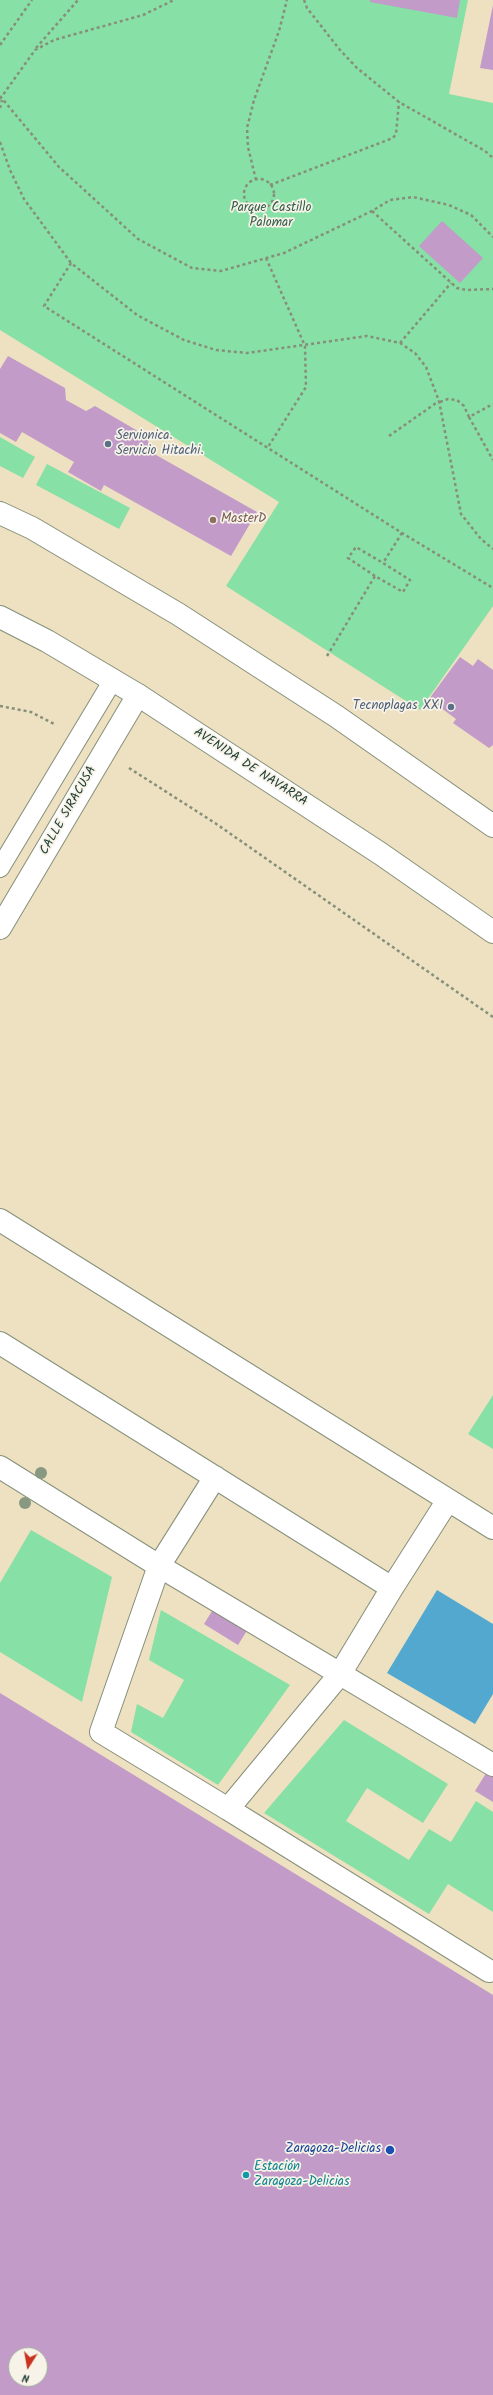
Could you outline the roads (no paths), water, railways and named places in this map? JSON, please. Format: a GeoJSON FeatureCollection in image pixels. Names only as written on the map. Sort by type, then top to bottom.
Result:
{"type":"FeatureCollection","features":[{"type":"Feature","properties":{"kind":"street"},"geometry":{"type":"LineString","coordinates":[[0,513],[32,528],[178,614],[336,716],[493,826]]}},
{"type":"Feature","properties":{"kind":"street","name":"AVENIDA DE NAVARRA"},"geometry":{"type":"LineString","coordinates":[[0,617],[47,641],[138,695],[381,854],[493,932]]}},
{"type":"Feature","properties":{"kind":"street","name":"CALLE SIRACUSA"},"geometry":{"type":"LineString","coordinates":[[0,928],[138,695]]}},
{"type":"Feature","properties":{"kind":"street"},"geometry":{"type":"LineString","coordinates":[[0,1220],[493,1528]]}},
{"type":"Feature","properties":{"kind":"street"},"geometry":{"type":"LineString","coordinates":[[0,1343],[392,1588]]}},
{"type":"Feature","properties":{"kind":"street"},"geometry":{"type":"LineString","coordinates":[[0,1467],[159,1566],[493,1766]]}},
{"type":"Feature","properties":{"kind":"street"},"geometry":{"type":"LineString","coordinates":[[215,1477],[159,1566],[101,1732],[492,1970]]}},
{"type":"Feature","properties":{"kind":"street"},"geometry":{"type":"LineString","coordinates":[[228,1809],[340,1674],[448,1500]]}},
{"type":"Feature","properties":{"kind":"lane"},"geometry":{"type":"LineString","coordinates":[[0,868],[113,680]]}},
{"type":"Feature","properties":{"kind":"water"},"geometry":{"type":"Polygon","coordinates":[[[437,1590],[493,1624],[493,1694],[475,1724],[387,1673],[437,1590]]]}},
{"type":"Feature","properties":{"kind":"place","name":"Servionica. Servicio Hitachi."},"geometry":{"type":"Point","coordinates":[108,444]}},
{"type":"Feature","properties":{"kind":"place","name":"MasterD"},"geometry":{"type":"Point","coordinates":[213,520]}},
{"type":"Feature","properties":{"kind":"place","name":"Tecnoplagas XXI"},"geometry":{"type":"Point","coordinates":[451,707]}},
{"type":"Feature","properties":{"kind":"place","name":"Zaragoza-Delicias"},"geometry":{"type":"Point","coordinates":[390,2150]}},
{"type":"Feature","properties":{"kind":"place","name":"Estación Zaragoza-Delicias"},"geometry":{"type":"Point","coordinates":[246,2175]}},
{"type":"Feature","properties":{"kind":"park label","name":"Parque Castillo Palomar"},"geometry":{"type":"Point","coordinates":[271,216]}}]}
